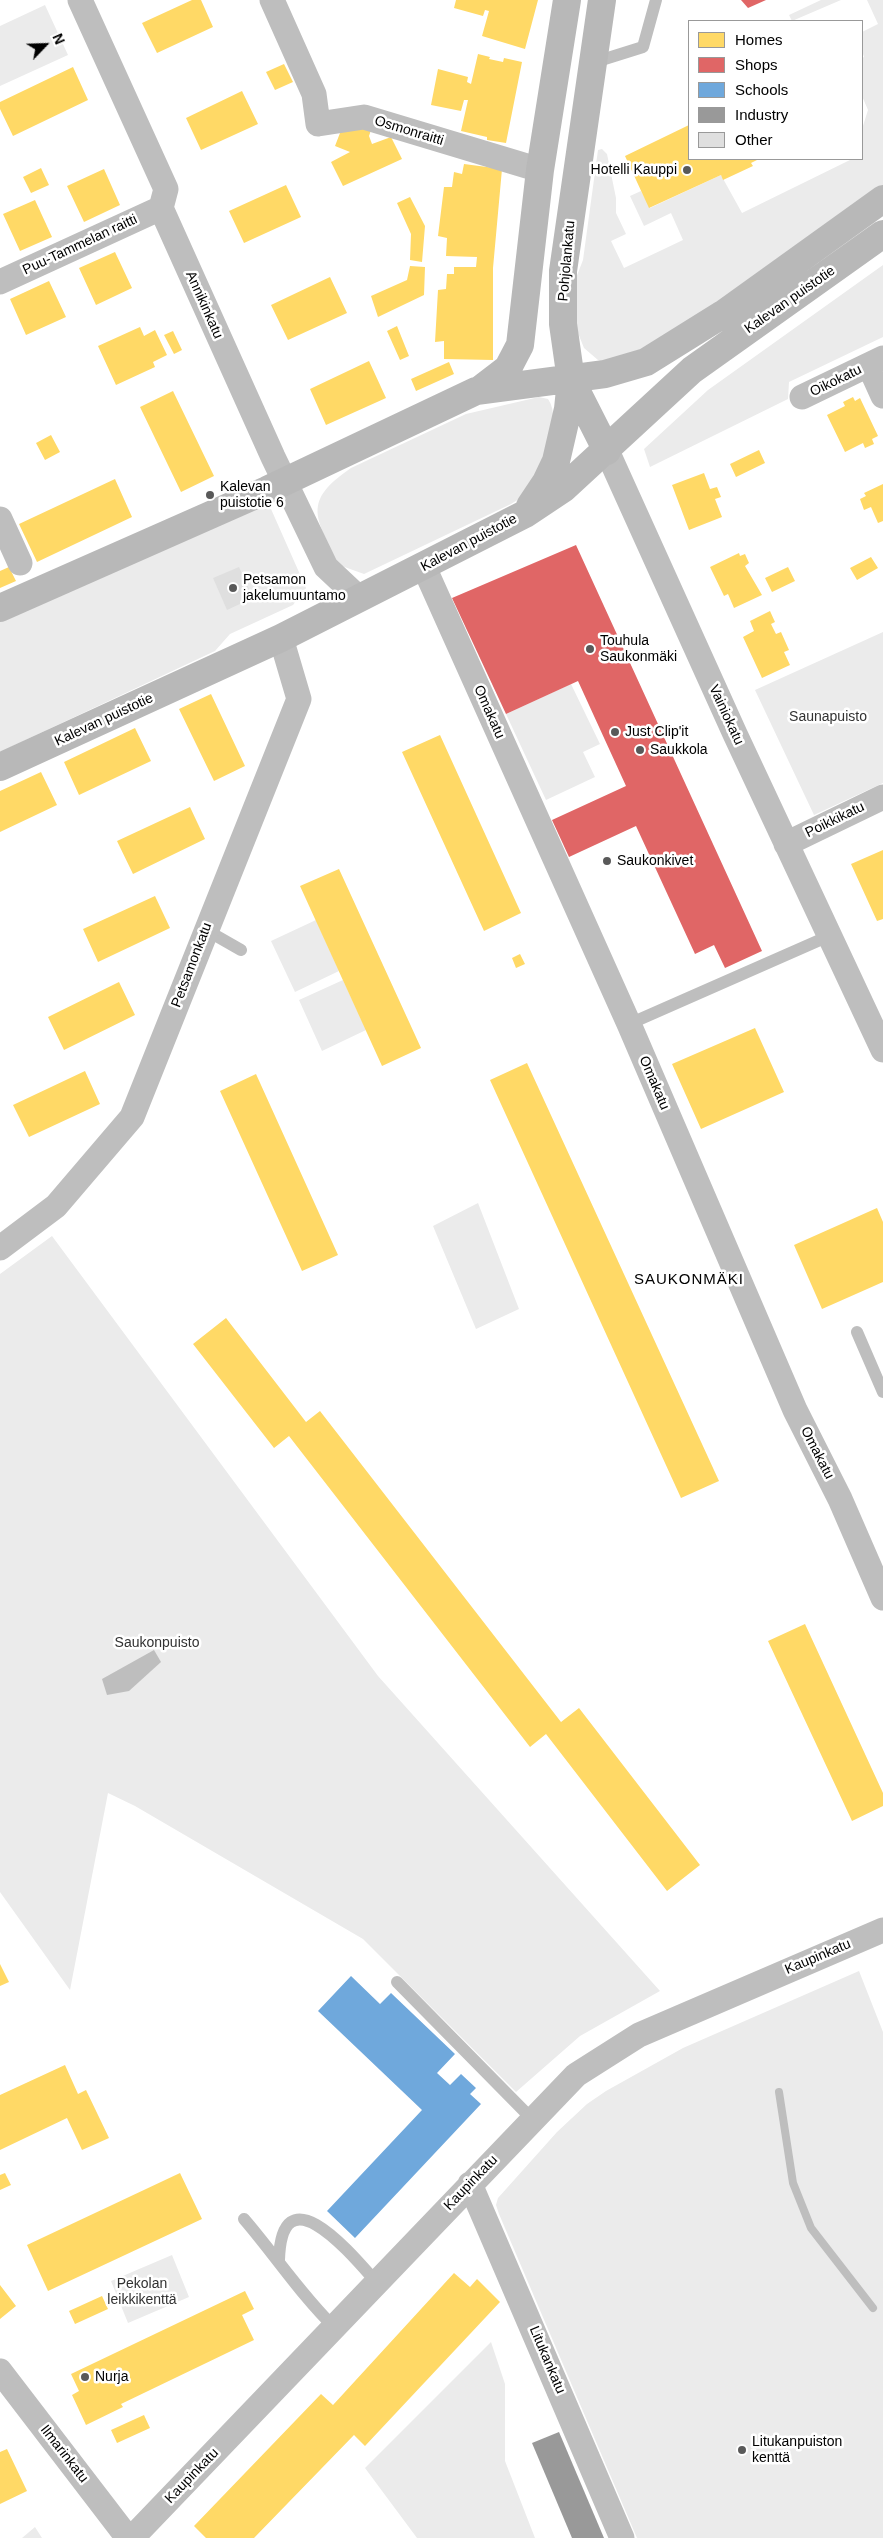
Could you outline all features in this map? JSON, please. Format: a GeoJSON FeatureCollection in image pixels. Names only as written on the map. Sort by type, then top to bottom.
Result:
{"type":"FeatureCollection","features":[{"type":"Feature","properties":{"kind":"main road"},"geometry":{"type":"LineString","coordinates":[[476,391],[498,378],[508,368],[520,345],[540,170],[567,0]]}},
{"type":"Feature","properties":{"kind":"main road","name":"Pohjolankatu"},"geometry":{"type":"LineString","coordinates":[[525,514],[546,482],[556,461],[568,409],[571,380],[563,324],[563,271],[602,0]]}},
{"type":"Feature","properties":{"kind":"main road","name":"Kalevan puistotie"},"geometry":{"type":"LineString","coordinates":[[0,608],[286,481],[476,391],[571,380],[613,372],[646,362],[723,314],[883,199]]}},
{"type":"Feature","properties":{"kind":"main road","name":"Kalevan puistotie"},"geometry":{"type":"LineString","coordinates":[[0,767],[282,638],[525,514],[564,488],[607,451],[692,370],[883,234]]}},
{"type":"Feature","properties":{"kind":"main road","name":"Vainiokatu"},"geometry":{"type":"LineString","coordinates":[[571,380],[607,451]]}},
{"type":"Feature","properties":{"kind":"street"},"geometry":{"type":"LineString","coordinates":[[80,0],[166,189],[161,208]]}},
{"type":"Feature","properties":{"kind":"street","name":"Osmonraitti"},"geometry":{"type":"LineString","coordinates":[[272,0],[314,94],[318,124],[364,117],[540,170]]}},
{"type":"Feature","properties":{"kind":"street","name":"Puu-Tammelan raitti"},"geometry":{"type":"LineString","coordinates":[[0,282],[161,208]]}},
{"type":"Feature","properties":{"kind":"street","name":"Annikinkatu"},"geometry":{"type":"LineString","coordinates":[[161,208],[273,457],[326,567],[359,598]]}},
{"type":"Feature","properties":{"kind":"street","name":"Oikokatu"},"geometry":{"type":"LineString","coordinates":[[802,397],[876,362],[883,396]]}},
{"type":"Feature","properties":{"kind":"street","name":"Vainiokatu"},"geometry":{"type":"LineString","coordinates":[[607,451],[734,734],[883,1050]]}},
{"type":"Feature","properties":{"kind":"street"},"geometry":{"type":"LineString","coordinates":[[0,519],[20,563]]}},
{"type":"Feature","properties":{"kind":"street","name":"Omakatu"},"geometry":{"type":"LineString","coordinates":[[424,567],[628,1024],[795,1410],[840,1499],[883,1598]]}},
{"type":"Feature","properties":{"kind":"street","name":"Petsamonkatu"},"geometry":{"type":"LineString","coordinates":[[0,1248],[56,1206],[132,1117],[299,699],[282,638]]}},
{"type":"Feature","properties":{"kind":"street","name":"Poikkikatu"},"geometry":{"type":"LineString","coordinates":[[786,844],[883,797]]}},
{"type":"Feature","properties":{"kind":"street","name":"Kaupinkatu"},"geometry":{"type":"LineString","coordinates":[[132,2538],[576,2075],[639,2034],[883,1930]]}},
{"type":"Feature","properties":{"kind":"street","name":"Litukankatu"},"geometry":{"type":"LineString","coordinates":[[470,2184],[622,2538]]}},
{"type":"Feature","properties":{"kind":"street","name":"Ilmarinkatu"},"geometry":{"type":"LineString","coordinates":[[0,2371],[128,2538]]}},
{"type":"Feature","properties":{"kind":"lane"},"geometry":{"type":"LineString","coordinates":[[592,62],[643,47],[656,0]]}},
{"type":"Feature","properties":{"kind":"lane"},"geometry":{"type":"LineString","coordinates":[[206,930],[241,950]]}},
{"type":"Feature","properties":{"kind":"lane"},"geometry":{"type":"LineString","coordinates":[[628,1024],[829,936]]}},
{"type":"Feature","properties":{"kind":"lane"},"geometry":{"type":"LineString","coordinates":[[857,1332],[883,1392]]}},
{"type":"Feature","properties":{"kind":"lane"},"geometry":{"type":"LineString","coordinates":[[397,1982],[532,2119]]}},
{"type":"Feature","properties":{"kind":"lane"},"geometry":{"type":"LineString","coordinates":[[244,2219],[279,2260],[300,2291],[334,2328]]}},
{"type":"Feature","properties":{"kind":"lane"},"geometry":{"type":"LineString","coordinates":[[279,2260],[279,2244],[284,2230],[289,2224],[305,2219],[317,2224],[336,2238],[377,2283]]}},
{"type":"Feature","properties":{"kind":"green space"},"geometry":{"type":"Polygon","coordinates":[[[821,0],[841,0],[794,20],[792,20],[789,15],[821,0]]]}},
{"type":"Feature","properties":{"kind":"green space"},"geometry":{"type":"Polygon","coordinates":[[[867,0],[883,0],[883,188],[668,338],[609,363],[598,360],[584,348],[578,333],[574,314],[576,278],[583,260],[598,150],[602,149],[607,154],[616,198],[616,213],[626,234],[611,241],[624,268],[683,240],[671,213],[644,226],[630,196],[641,191],[650,208],[721,175],[742,213],[850,160],[863,160],[863,126],[868,110],[863,98],[863,32],[878,24],[867,0]]]}},
{"type":"Feature","properties":{"kind":"green space"},"geometry":{"type":"Polygon","coordinates":[[[45,5],[68,55],[0,86],[0,26],[45,5]]]}},
{"type":"Feature","properties":{"kind":"green space"},"geometry":{"type":"Polygon","coordinates":[[[883,265],[883,337],[789,382],[788,399],[650,467],[644,449],[708,390],[883,265]]]}},
{"type":"Feature","properties":{"kind":"green space"},"geometry":{"type":"Polygon","coordinates":[[[539,397],[548,399],[552,409],[552,433],[544,460],[532,483],[521,497],[511,504],[364,574],[339,565],[324,535],[318,512],[319,501],[335,480],[351,468],[466,414],[539,397]]]}},
{"type":"Feature","properties":{"kind":"green space"},"geometry":{"type":"Polygon","coordinates":[[[252,508],[271,509],[306,588],[293,605],[230,634],[215,651],[0,752],[0,621],[252,508]]]}},
{"type":"Feature","properties":{"kind":"green space","name":"Saunapuisto"},"geometry":{"type":"Polygon","coordinates":[[[883,632],[883,783],[814,815],[755,690],[883,632]]]}},
{"type":"Feature","properties":{"kind":"green space"},"geometry":{"type":"Polygon","coordinates":[[[571,684],[600,744],[583,752],[595,777],[546,800],[506,714],[571,684]]]}},
{"type":"Feature","properties":{"kind":"green space"},"geometry":{"type":"Polygon","coordinates":[[[316,920],[339,971],[295,992],[271,941],[316,920]]]}},
{"type":"Feature","properties":{"kind":"green space"},"geometry":{"type":"Polygon","coordinates":[[[343,980],[366,1030],[322,1051],[299,1000],[343,980]]]}},
{"type":"Feature","properties":{"kind":"green space"},"geometry":{"type":"Polygon","coordinates":[[[478,1203],[519,1309],[476,1329],[433,1226],[478,1203]]]}},
{"type":"Feature","properties":{"kind":"green space","name":"Saukonpuisto"},"geometry":{"type":"Polygon","coordinates":[[[52,1236],[378,1676],[660,1991],[580,2036],[516,2092],[363,1939],[135,1806],[108,1793],[70,1990],[0,1892],[0,1274],[52,1236]]]}},
{"type":"Feature","properties":{"kind":"green space"},"geometry":{"type":"Polygon","coordinates":[[[859,1971],[883,2032],[883,2538],[637,2538],[499,2214],[496,2205],[498,2198],[557,2132],[587,2104],[606,2091],[683,2048],[859,1971]]]}},
{"type":"Feature","properties":{"kind":"green space","name":"Pekolan leikkikenttä"},"geometry":{"type":"Polygon","coordinates":[[[172,2255],[189,2297],[128,2323],[111,2281],[172,2255]]]}},
{"type":"Feature","properties":{"kind":"green space"},"geometry":{"type":"Polygon","coordinates":[[[491,2342],[505,2384],[505,2461],[535,2538],[417,2538],[365,2468],[491,2342]]]}},
{"type":"Feature","properties":{"kind":"green space"},"geometry":{"type":"Polygon","coordinates":[[[35,2527],[42,2538],[22,2538],[35,2527]]]}},
{"type":"Feature","properties":{"kind":"shaded area"},"geometry":{"type":"Polygon","coordinates":[[[154,1650],[161,1662],[129,1691],[107,1695],[102,1679],[154,1650]]]}},
{"type":"Feature","properties":{"kind":"building: Homes"},"geometry":{"type":"Polygon","coordinates":[[[192,0],[201,0],[213,27],[157,53],[142,23],[192,0]]]}},
{"type":"Feature","properties":{"kind":"building: Homes"},"geometry":{"type":"Polygon","coordinates":[[[456,0],[538,0],[525,49],[482,36],[489,11],[485,10],[483,16],[454,8],[456,0]]]}},
{"type":"Feature","properties":{"kind":"building: Homes"},"geometry":{"type":"Polygon","coordinates":[[[478,54],[503,62],[504,58],[522,62],[506,143],[487,140],[487,137],[461,131],[468,100],[464,100],[461,111],[431,105],[438,69],[468,77],[467,82],[471,84],[478,54]]]}},
{"type":"Feature","properties":{"kind":"building: Homes"},"geometry":{"type":"Polygon","coordinates":[[[284,64],[293,82],[275,90],[266,72],[284,64]]]}},
{"type":"Feature","properties":{"kind":"building: Homes"},"geometry":{"type":"Polygon","coordinates":[[[73,67],[88,100],[13,136],[0,109],[0,102],[73,67]]]}},
{"type":"Feature","properties":{"kind":"building: Homes"},"geometry":{"type":"Polygon","coordinates":[[[242,91],[258,124],[201,150],[186,118],[242,91]]]}},
{"type":"Feature","properties":{"kind":"building: Homes"},"geometry":{"type":"Polygon","coordinates":[[[345,120],[371,130],[369,136],[372,144],[391,137],[402,159],[343,186],[331,162],[350,152],[335,146],[345,120]]]}},
{"type":"Feature","properties":{"kind":"building: Homes","name":"Hotelli Kauppi"},"geometry":{"type":"Polygon","coordinates":[[[688,125],[688,160],[757,160],[751,163],[753,166],[723,180],[721,175],[649,208],[625,156],[688,125]]]}},
{"type":"Feature","properties":{"kind":"building: Homes"},"geometry":{"type":"Polygon","coordinates":[[[464,164],[502,169],[493,268],[493,360],[444,359],[444,341],[435,342],[438,290],[446,289],[447,274],[454,274],[454,267],[476,267],[477,257],[446,256],[447,238],[438,236],[444,187],[452,187],[454,172],[462,174],[464,164]]]}},
{"type":"Feature","properties":{"kind":"building: Homes"},"geometry":{"type":"Polygon","coordinates":[[[41,168],[49,185],[31,193],[23,177],[41,168]]]}},
{"type":"Feature","properties":{"kind":"building: Homes"},"geometry":{"type":"Polygon","coordinates":[[[104,169],[120,205],[84,222],[67,186],[104,169]]]}},
{"type":"Feature","properties":{"kind":"building: Homes"},"geometry":{"type":"Polygon","coordinates":[[[286,185],[301,217],[244,243],[229,211],[286,185]]]}},
{"type":"Feature","properties":{"kind":"building: Homes"},"geometry":{"type":"Polygon","coordinates":[[[410,197],[425,226],[422,262],[410,260],[411,234],[397,203],[410,197]]]}},
{"type":"Feature","properties":{"kind":"building: Homes"},"geometry":{"type":"Polygon","coordinates":[[[35,200],[52,237],[20,251],[3,214],[35,200]]]}},
{"type":"Feature","properties":{"kind":"building: Homes"},"geometry":{"type":"Polygon","coordinates":[[[115,252],[132,288],[96,305],[79,268],[115,252]]]}},
{"type":"Feature","properties":{"kind":"building: Homes"},"geometry":{"type":"Polygon","coordinates":[[[410,266],[425,267],[424,295],[378,317],[371,296],[407,280],[410,266]]]}},
{"type":"Feature","properties":{"kind":"building: Homes"},"geometry":{"type":"Polygon","coordinates":[[[330,277],[347,313],[288,340],[271,305],[330,277]]]}},
{"type":"Feature","properties":{"kind":"building: Homes"},"geometry":{"type":"Polygon","coordinates":[[[49,281],[66,317],[26,335],[10,299],[49,281]]]}},
{"type":"Feature","properties":{"kind":"building: Homes"},"geometry":{"type":"Polygon","coordinates":[[[397,326],[409,356],[400,360],[387,331],[397,326]]]}},
{"type":"Feature","properties":{"kind":"building: Homes"},"geometry":{"type":"Polygon","coordinates":[[[140,327],[144,336],[155,330],[167,355],[153,362],[155,367],[116,385],[98,346],[140,327]]]}},
{"type":"Feature","properties":{"kind":"building: Homes"},"geometry":{"type":"Polygon","coordinates":[[[173,331],[182,350],[174,354],[164,335],[173,331]]]}},
{"type":"Feature","properties":{"kind":"building: Homes"},"geometry":{"type":"Polygon","coordinates":[[[369,361],[386,398],[326,425],[310,389],[369,361]]]}},
{"type":"Feature","properties":{"kind":"building: Homes"},"geometry":{"type":"Polygon","coordinates":[[[449,362],[454,374],[416,391],[411,379],[449,362]]]}},
{"type":"Feature","properties":{"kind":"building: Homes"},"geometry":{"type":"Polygon","coordinates":[[[173,391],[214,476],[181,492],[140,407],[173,391]]]}},
{"type":"Feature","properties":{"kind":"building: Homes"},"geometry":{"type":"Polygon","coordinates":[[[853,397],[855,401],[860,398],[878,436],[872,439],[874,444],[865,448],[863,443],[845,452],[827,415],[845,406],[843,402],[853,397]]]}},
{"type":"Feature","properties":{"kind":"building: Homes"},"geometry":{"type":"Polygon","coordinates":[[[51,435],[60,452],[45,460],[36,443],[51,435]]]}},
{"type":"Feature","properties":{"kind":"building: Homes"},"geometry":{"type":"Polygon","coordinates":[[[759,450],[765,463],[736,477],[730,464],[759,450]]]}},
{"type":"Feature","properties":{"kind":"building: Homes"},"geometry":{"type":"Polygon","coordinates":[[[704,473],[710,489],[717,487],[721,497],[715,499],[722,517],[689,530],[672,485],[704,473]]]}},
{"type":"Feature","properties":{"kind":"building: Homes"},"geometry":{"type":"Polygon","coordinates":[[[115,479],[132,517],[37,562],[19,524],[115,479]]]}},
{"type":"Feature","properties":{"kind":"building: Homes"},"geometry":{"type":"Polygon","coordinates":[[[883,484],[883,521],[878,523],[871,507],[864,510],[860,499],[866,496],[864,493],[883,484]]]}},
{"type":"Feature","properties":{"kind":"building: Homes"},"geometry":{"type":"Polygon","coordinates":[[[739,553],[740,556],[745,554],[749,563],[745,566],[762,595],[734,608],[728,594],[724,596],[710,567],[739,553]]]}},
{"type":"Feature","properties":{"kind":"building: Homes"},"geometry":{"type":"Polygon","coordinates":[[[871,557],[878,568],[857,580],[850,568],[871,557]]]}},
{"type":"Feature","properties":{"kind":"building: Homes"},"geometry":{"type":"Polygon","coordinates":[[[9,567],[16,581],[0,588],[0,571],[9,567]]]}},
{"type":"Feature","properties":{"kind":"building: Homes"},"geometry":{"type":"Polygon","coordinates":[[[788,567],[795,581],[772,592],[765,578],[788,567]]]}},
{"type":"Feature","properties":{"kind":"building: Homes"},"geometry":{"type":"Polygon","coordinates":[[[770,611],[775,622],[771,624],[776,634],[781,632],[789,650],[784,652],[790,665],[762,678],[743,637],[754,631],[750,621],[770,611]]]}},
{"type":"Feature","properties":{"kind":"building: Homes"},"geometry":{"type":"Polygon","coordinates":[[[211,694],[245,766],[214,781],[179,709],[211,694]]]}},
{"type":"Feature","properties":{"kind":"building: Homes"},"geometry":{"type":"Polygon","coordinates":[[[135,728],[151,761],[79,795],[64,762],[135,728]]]}},
{"type":"Feature","properties":{"kind":"building: Homes"},"geometry":{"type":"Polygon","coordinates":[[[440,735],[521,913],[484,931],[402,752],[440,735]]]}},
{"type":"Feature","properties":{"kind":"building: Homes"},"geometry":{"type":"Polygon","coordinates":[[[41,772],[57,805],[0,832],[0,791],[41,772]]]}},
{"type":"Feature","properties":{"kind":"building: Homes"},"geometry":{"type":"Polygon","coordinates":[[[190,807],[205,839],[133,874],[117,841],[190,807]]]}},
{"type":"Feature","properties":{"kind":"building: Homes"},"geometry":{"type":"Polygon","coordinates":[[[883,850],[883,919],[877,921],[851,864],[883,850]]]}},
{"type":"Feature","properties":{"kind":"building: Homes"},"geometry":{"type":"Polygon","coordinates":[[[339,869],[421,1048],[382,1066],[300,886],[339,869]]]}},
{"type":"Feature","properties":{"kind":"building: Homes"},"geometry":{"type":"Polygon","coordinates":[[[155,896],[170,928],[98,962],[83,929],[155,896]]]}},
{"type":"Feature","properties":{"kind":"building: Homes"},"geometry":{"type":"Polygon","coordinates":[[[520,954],[525,964],[516,968],[512,958],[520,954]]]}},
{"type":"Feature","properties":{"kind":"building: Homes"},"geometry":{"type":"Polygon","coordinates":[[[119,982],[135,1015],[64,1050],[48,1017],[119,982]]]}},
{"type":"Feature","properties":{"kind":"building: Homes"},"geometry":{"type":"Polygon","coordinates":[[[755,1028],[784,1092],[701,1129],[672,1064],[755,1028]]]}},
{"type":"Feature","properties":{"kind":"building: Homes"},"geometry":{"type":"Polygon","coordinates":[[[527,1063],[719,1481],[681,1498],[490,1080],[527,1063]]]}},
{"type":"Feature","properties":{"kind":"building: Homes"},"geometry":{"type":"Polygon","coordinates":[[[85,1071],[100,1104],[29,1137],[13,1105],[85,1071]]]}},
{"type":"Feature","properties":{"kind":"building: Homes"},"geometry":{"type":"Polygon","coordinates":[[[256,1074],[338,1255],[302,1271],[220,1091],[256,1074]]]}},
{"type":"Feature","properties":{"kind":"building: Homes"},"geometry":{"type":"Polygon","coordinates":[[[877,1208],[883,1222],[883,1282],[822,1309],[794,1245],[877,1208]]]}},
{"type":"Feature","properties":{"kind":"building: Homes"},"geometry":{"type":"Polygon","coordinates":[[[226,1318],[306,1422],[320,1411],[561,1722],[579,1708],[700,1865],[667,1891],[546,1734],[530,1747],[289,1436],[274,1448],[193,1344],[226,1318]]]}},
{"type":"Feature","properties":{"kind":"building: Homes"},"geometry":{"type":"Polygon","coordinates":[[[805,1624],[883,1793],[883,1806],[852,1821],[768,1641],[805,1624]]]}},
{"type":"Feature","properties":{"kind":"building: Homes"},"geometry":{"type":"Polygon","coordinates":[[[0,1964],[9,1982],[0,1986],[0,1964]]]}},
{"type":"Feature","properties":{"kind":"building: Homes"},"geometry":{"type":"Polygon","coordinates":[[[65,2065],[78,2094],[86,2090],[109,2138],[82,2150],[67,2118],[0,2150],[0,2095],[65,2065]]]}},
{"type":"Feature","properties":{"kind":"building: Homes"},"geometry":{"type":"Polygon","coordinates":[[[5,2173],[11,2185],[0,2190],[0,2175],[5,2173]]]}},
{"type":"Feature","properties":{"kind":"building: Homes"},"geometry":{"type":"Polygon","coordinates":[[[180,2173],[202,2219],[48,2291],[27,2245],[180,2173]]]}},
{"type":"Feature","properties":{"kind":"building: Homes"},"geometry":{"type":"Polygon","coordinates":[[[454,2273],[470,2287],[477,2279],[500,2302],[365,2446],[354,2435],[254,2538],[206,2538],[194,2526],[321,2394],[333,2405],[454,2273]]]}},
{"type":"Feature","properties":{"kind":"building: Homes"},"geometry":{"type":"Polygon","coordinates":[[[0,2285],[16,2306],[0,2319],[0,2285]]]}},
{"type":"Feature","properties":{"kind":"building: Homes"},"geometry":{"type":"Polygon","coordinates":[[[245,2291],[254,2309],[242,2315],[254,2340],[121,2404],[123,2407],[86,2425],[72,2395],[79,2391],[71,2374],[245,2291]]]}},
{"type":"Feature","properties":{"kind":"building: Homes"},"geometry":{"type":"Polygon","coordinates":[[[102,2296],[108,2309],[75,2324],[69,2311],[102,2296]]]}},
{"type":"Feature","properties":{"kind":"building: Homes"},"geometry":{"type":"Polygon","coordinates":[[[144,2415],[150,2428],[117,2443],[111,2430],[144,2415]]]}},
{"type":"Feature","properties":{"kind":"building: Homes"},"geometry":{"type":"Polygon","coordinates":[[[7,2449],[27,2491],[0,2504],[0,2452],[7,2449]]]}},
{"type":"Feature","properties":{"kind":"building: Shops"},"geometry":{"type":"Polygon","coordinates":[[[741,0],[766,0],[748,8],[741,0]]]}},
{"type":"Feature","properties":{"kind":"building: Shops","name":"Saukkola"},"geometry":{"type":"Polygon","coordinates":[[[576,545],[762,951],[725,968],[714,945],[695,954],[636,826],[569,857],[552,820],[626,786],[578,681],[506,714],[452,598],[576,545]]]}},
{"type":"Feature","properties":{"kind":"building: Schools"},"geometry":{"type":"Polygon","coordinates":[[[351,1976],[380,2004],[391,1993],[455,2054],[437,2073],[450,2085],[461,2074],[476,2088],[470,2094],[481,2104],[355,2238],[327,2211],[422,2110],[318,2011],[351,1976]]]}},
{"type":"Feature","properties":{"kind":"building: Industry"},"geometry":{"type":"Polygon","coordinates":[[[559,2432],[604,2538],[572,2538],[532,2443],[559,2432]]]}},
{"type":"Feature","properties":{"kind":"building: Other","name":"Petsamon jakelumuuntamo"},"geometry":{"type":"Polygon","coordinates":[[[239,567],[253,598],[227,610],[213,578],[239,567]]]}},
{"type":"Feature","properties":{"kind":"waterway"},"geometry":{"type":"LineString","coordinates":[[779,2092],[793,2183],[811,2228],[873,2308]]}},
{"type":"Feature","properties":{"kind":"place","name":"Hotelli Kauppi"},"geometry":{"type":"Point","coordinates":[687,170]}},
{"type":"Feature","properties":{"kind":"place","name":"Kalevan puistotie 6"},"geometry":{"type":"Point","coordinates":[210,495]}},
{"type":"Feature","properties":{"kind":"place","name":"Petsamon jakelumuuntamo"},"geometry":{"type":"Point","coordinates":[233,588]}},
{"type":"Feature","properties":{"kind":"place","name":"Touhula Saukonmäki"},"geometry":{"type":"Point","coordinates":[590,649]}},
{"type":"Feature","properties":{"kind":"place","name":"Just Clip'it"},"geometry":{"type":"Point","coordinates":[615,732]}},
{"type":"Feature","properties":{"kind":"place","name":"Saukkola"},"geometry":{"type":"Point","coordinates":[640,750]}},
{"type":"Feature","properties":{"kind":"place","name":"Saukonkivet"},"geometry":{"type":"Point","coordinates":[607,861]}},
{"type":"Feature","properties":{"kind":"place","name":"Nurja"},"geometry":{"type":"Point","coordinates":[85,2377]}},
{"type":"Feature","properties":{"kind":"place","name":"Litukanpuiston kenttä"},"geometry":{"type":"Point","coordinates":[742,2450]}},
{"type":"Feature","properties":{"kind":"district","name":"SAUKONMÄKI"},"geometry":{"type":"Point","coordinates":[689,1280]}}]}
